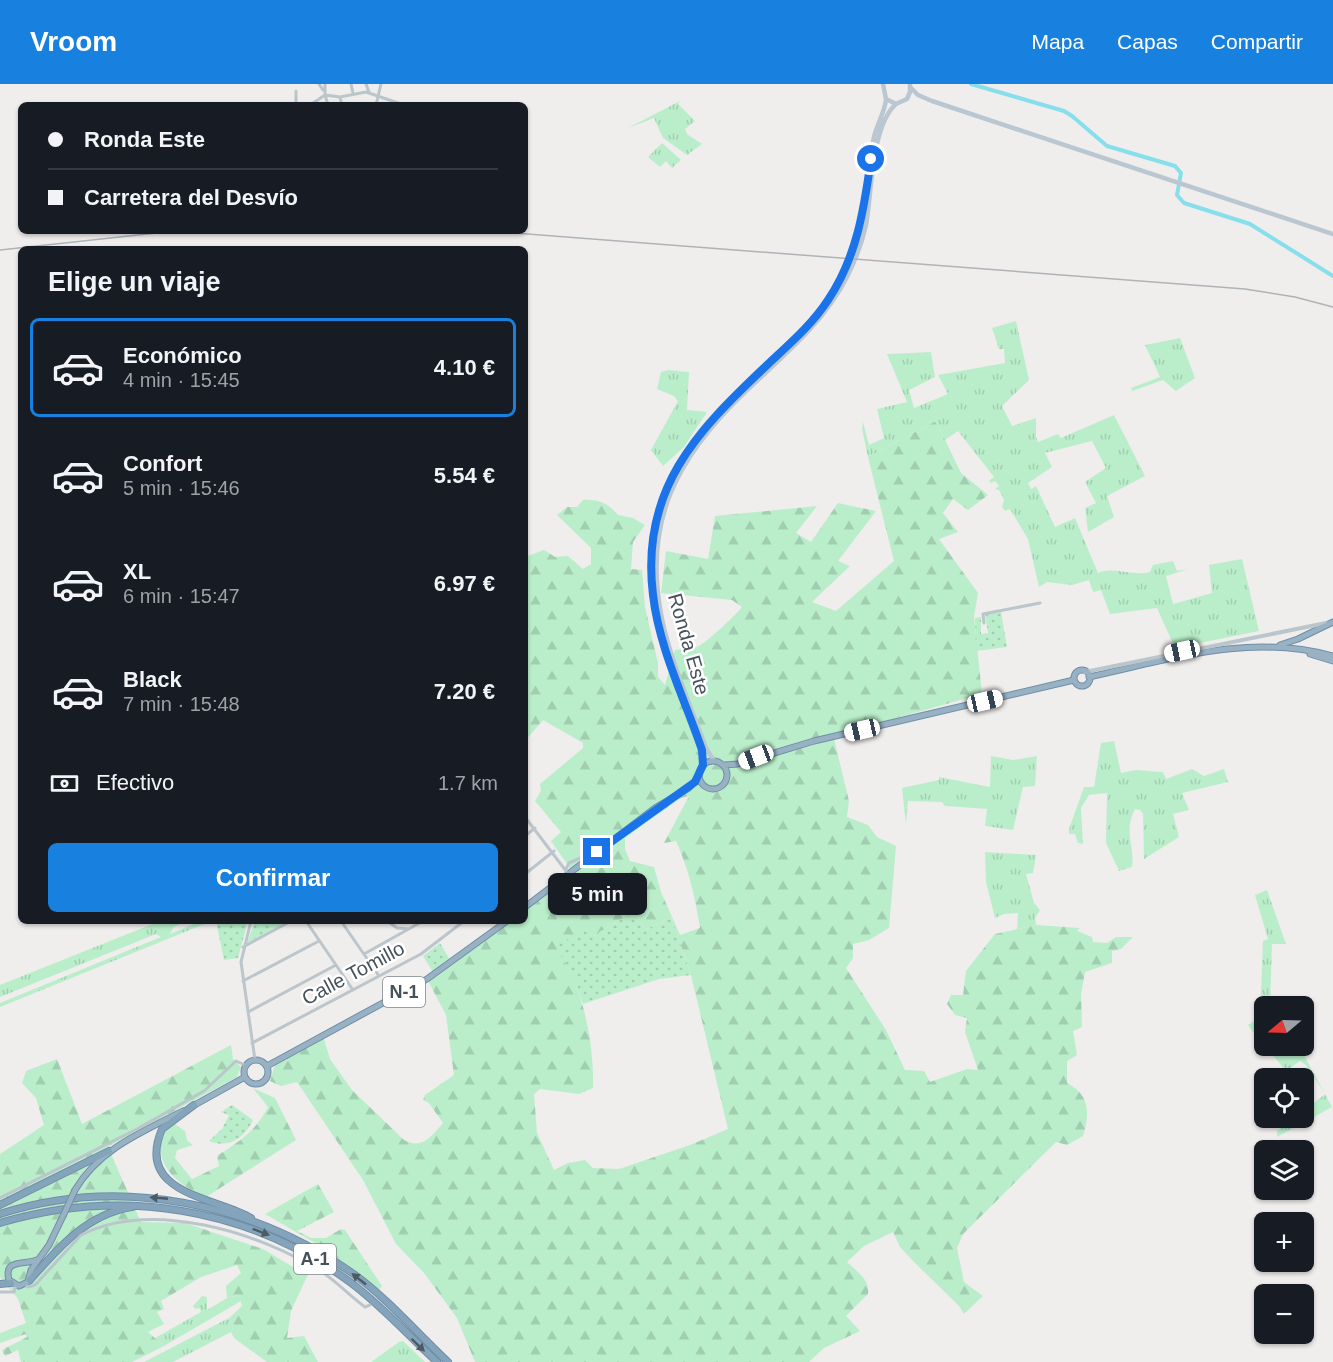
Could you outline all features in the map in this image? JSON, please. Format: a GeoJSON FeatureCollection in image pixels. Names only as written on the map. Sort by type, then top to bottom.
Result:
{"type":"FeatureCollection","features":[{"type":"Feature","properties":{"kind":"highway"},"geometry":{"type":"LineString","coordinates":[[1272,646],[1298,639],[1333,622]]}},
{"type":"Feature","properties":{"kind":"highway"},"geometry":{"type":"LineString","coordinates":[[1074,680],[1077,672],[1087,674],[1228,644],[1272,646],[1333,656]]}},
{"type":"Feature","properties":{"kind":"highway"},"geometry":{"type":"LineString","coordinates":[[1272,646],[1333,661]]}},
{"type":"Feature","properties":{"kind":"highway"},"geometry":{"type":"LineString","coordinates":[[1074,680],[1078,685],[1083,686],[1088,683],[1087,674]]}},
{"type":"Feature","properties":{"kind":"highway"},"geometry":{"type":"LineString","coordinates":[[528,904],[567,872],[655,808],[689,788],[699,777],[703,765],[714,760],[724,765],[738,764],[784,748],[828,737],[1074,680]]}},
{"type":"Feature","properties":{"kind":"highway"},"geometry":{"type":"LineString","coordinates":[[689,788],[704,786],[711,789],[719,788],[738,764]]}},
{"type":"Feature","properties":{"kind":"highway"},"geometry":{"type":"LineString","coordinates":[[724,765],[728,775]]}},
{"type":"Feature","properties":{"kind":"highway"},"geometry":{"type":"LineString","coordinates":[[699,777],[704,786]]}},
{"type":"Feature","properties":{"kind":"highway","name":"N-1"},"geometry":{"type":"LineString","coordinates":[[31,1270],[52,1240],[75,1190],[90,1167],[109,1151],[245,1077],[250,1083],[260,1084],[267,1077],[267,1066],[427,979],[503,924]]}},
{"type":"Feature","properties":{"kind":"highway"},"geometry":{"type":"LineString","coordinates":[[245,1077],[245,1065],[255,1060],[267,1066]]}},
{"type":"Feature","properties":{"kind":"highway"},"geometry":{"type":"LineString","coordinates":[[194,1105],[162,1129],[158,1152],[163,1171],[180,1189],[244,1214],[256,1222]]}},
{"type":"Feature","properties":{"kind":"highway"},"geometry":{"type":"LineString","coordinates":[[0,1205],[109,1151]]}},
{"type":"Feature","properties":{"kind":"highway","name":"A-1"},"geometry":{"type":"LineString","coordinates":[[0,1214],[51,1202],[128,1196],[172,1199],[256,1222],[309,1246],[356,1276],[448,1362]]}},
{"type":"Feature","properties":{"kind":"highway","name":"A-1"},"geometry":{"type":"LineString","coordinates":[[0,1222],[75,1206],[125,1204],[164,1207],[202,1214],[243,1226],[286,1243],[316,1259],[367,1296],[437,1362]]}},
{"type":"Feature","properties":{"kind":"highway"},"geometry":{"type":"LineString","coordinates":[[0,1284],[28,1282],[71,1236],[93,1221],[124,1209],[164,1207]]}},
{"type":"Feature","properties":{"kind":"highway"},"geometry":{"type":"LineString","coordinates":[[13,1284],[7,1276],[11,1265],[18,1262],[26,1264],[39,1259]]}},
{"type":"Feature","properties":{"kind":"highway"},"geometry":{"type":"LineString","coordinates":[[26,1264],[31,1270],[28,1282]]}},
{"type":"Feature","properties":{"kind":"main road"},"geometry":{"type":"LineString","coordinates":[[876,84],[883,87],[886,99],[896,104],[907,99],[922,97]]}},
{"type":"Feature","properties":{"kind":"main road"},"geometry":{"type":"LineString","coordinates":[[907,99],[910,86],[922,97],[1333,234]]}},
{"type":"Feature","properties":{"kind":"main road","name":"Ronda Este"},"geometry":{"type":"LineString","coordinates":[[703,765],[702,750],[664,642],[653,594],[653,542],[659,514],[676,469],[694,439],[715,414],[812,322],[843,275],[861,228],[875,134],[886,99]]}},
{"type":"Feature","properties":{"kind":"main road","name":"Ronda Este"},"geometry":{"type":"LineString","coordinates":[[714,760],[706,748],[663,621],[656,567],[663,514],[681,470],[699,441],[718,418],[815,325],[841,289],[858,254],[865,229],[882,127],[890,109],[896,104]]}},
{"type":"Feature","properties":{"kind":"street"},"geometry":{"type":"LineString","coordinates":[[319,84],[327,102]]}},
{"type":"Feature","properties":{"kind":"street"},"geometry":{"type":"LineString","coordinates":[[325,84],[325,95]]}},
{"type":"Feature","properties":{"kind":"street"},"geometry":{"type":"LineString","coordinates":[[351,84],[353,93]]}},
{"type":"Feature","properties":{"kind":"street"},"geometry":{"type":"LineString","coordinates":[[366,84],[369,92]]}},
{"type":"Feature","properties":{"kind":"street"},"geometry":{"type":"LineString","coordinates":[[377,102],[381,84]]}},
{"type":"Feature","properties":{"kind":"street"},"geometry":{"type":"LineString","coordinates":[[296,91],[296,102]]}},
{"type":"Feature","properties":{"kind":"street"},"geometry":{"type":"LineString","coordinates":[[313,102],[325,95],[340,97],[369,92],[395,102]]}},
{"type":"Feature","properties":{"kind":"street"},"geometry":{"type":"LineString","coordinates":[[340,97],[341,102]]}},
{"type":"Feature","properties":{"kind":"street"},"geometry":{"type":"LineString","coordinates":[[984,623],[983,614],[1040,603]]}},
{"type":"Feature","properties":{"kind":"street"},"geometry":{"type":"LineString","coordinates":[[1228,644],[1333,622]]}},
{"type":"Feature","properties":{"kind":"street"},"geometry":{"type":"LineString","coordinates":[[528,820],[554,851],[567,872]]}},
{"type":"Feature","properties":{"kind":"street"},"geometry":{"type":"LineString","coordinates":[[528,834],[535,828]]}},
{"type":"Feature","properties":{"kind":"street"},"geometry":{"type":"LineString","coordinates":[[528,872],[554,851]]}},
{"type":"Feature","properties":{"kind":"street"},"geometry":{"type":"LineString","coordinates":[[250,924],[243,946],[243,981],[255,1060]]}},
{"type":"Feature","properties":{"kind":"street"},"geometry":{"type":"LineString","coordinates":[[243,946],[285,924]]}},
{"type":"Feature","properties":{"kind":"street"},"geometry":{"type":"LineString","coordinates":[[308,924],[353,990]]}},
{"type":"Feature","properties":{"kind":"street"},"geometry":{"type":"LineString","coordinates":[[345,924],[379,976]]}},
{"type":"Feature","properties":{"kind":"street"},"geometry":{"type":"LineString","coordinates":[[392,924],[401,930],[414,928]]}},
{"type":"Feature","properties":{"kind":"street"},"geometry":{"type":"LineString","coordinates":[[364,954],[419,924]]}},
{"type":"Feature","properties":{"kind":"street","name":"Calle Tomillo"},"geometry":{"type":"LineString","coordinates":[[252,1043],[421,954],[460,924]]}},
{"type":"Feature","properties":{"kind":"street"},"geometry":{"type":"LineString","coordinates":[[243,981],[319,940]]}},
{"type":"Feature","properties":{"kind":"street"},"geometry":{"type":"LineString","coordinates":[[248,1012],[336,965]]}},
{"type":"Feature","properties":{"kind":"street"},"geometry":{"type":"LineString","coordinates":[[0,1198],[92,1153],[204,1091],[237,1061],[245,1065]]}},
{"type":"Feature","properties":{"kind":"street"},"geometry":{"type":"LineString","coordinates":[[28,1282],[28,1287],[35,1285],[81,1235],[90,1230],[123,1221],[157,1220],[223,1230],[265,1244],[322,1272],[365,1307],[370,1305]]}},
{"type":"Feature","properties":{"kind":"street"},"geometry":{"type":"LineString","coordinates":[[0,1292],[15,1292],[13,1284]]}},
{"type":"Feature","properties":{"kind":"green space"},"geometry":{"type":"Polygon","coordinates":[[[680,101],[678,104],[695,121],[685,129],[687,134],[702,144],[687,155],[663,138],[654,118],[628,128],[680,101]]]}},
{"type":"Feature","properties":{"kind":"green space"},"geometry":{"type":"Polygon","coordinates":[[[662,143],[681,160],[672,168],[666,161],[660,167],[648,157],[662,143]]]}},
{"type":"Feature","properties":{"kind":"green space"},"geometry":{"type":"Polygon","coordinates":[[[1016,321],[1029,380],[1002,406],[1012,426],[1036,418],[1038,442],[1058,434],[1061,438],[1114,415],[1145,476],[1107,496],[1114,517],[1088,532],[1085,508],[1096,503],[1085,482],[1106,468],[1092,441],[1045,453],[1052,467],[1028,483],[1031,489],[1036,486],[1055,527],[1075,518],[1098,573],[1111,571],[1144,573],[1150,572],[1153,565],[1173,561],[1177,571],[1188,569],[1166,576],[1173,604],[1212,593],[1209,565],[1242,559],[1259,631],[1175,648],[1157,608],[1110,614],[1101,590],[1093,592],[1089,580],[1072,585],[1047,582],[1039,587],[1028,539],[1010,509],[1005,511],[1002,507],[1004,500],[999,490],[995,489],[999,486],[995,481],[991,483],[989,481],[994,477],[958,431],[945,440],[936,421],[868,457],[862,429],[863,422],[869,445],[884,438],[877,409],[907,402],[887,354],[931,352],[935,377],[909,390],[914,408],[948,394],[938,375],[1005,363],[1004,349],[999,349],[992,328],[1016,321]]]}},
{"type":"Feature","properties":{"kind":"green space"},"geometry":{"type":"Polygon","coordinates":[[[1180,338],[1195,378],[1176,391],[1163,380],[1132,391],[1131,388],[1160,377],[1145,345],[1180,338]]]}},
{"type":"Feature","properties":{"kind":"green space"},"geometry":{"type":"Polygon","coordinates":[[[668,370],[689,372],[687,410],[707,412],[684,447],[663,466],[651,450],[678,401],[674,396],[657,389],[661,372],[668,370]]]}},
{"type":"Feature","properties":{"kind":"green space"},"geometry":{"type":"Polygon","coordinates":[[[936,421],[961,473],[988,495],[968,510],[953,499],[943,513],[958,532],[939,539],[978,593],[974,617],[982,694],[782,750],[834,739],[849,801],[847,817],[868,825],[877,837],[896,846],[889,928],[869,940],[853,944],[853,958],[846,968],[886,1030],[905,1070],[924,1071],[930,1082],[967,1069],[978,1070],[965,1032],[967,1018],[955,1015],[947,1004],[951,995],[963,995],[966,971],[995,934],[1036,925],[1080,928],[1077,931],[1092,937],[1093,942],[1107,943],[1116,937],[1133,937],[1121,949],[1112,951],[1112,963],[1085,972],[1081,995],[1082,1027],[1073,1031],[1077,1055],[1067,1061],[1067,1083],[1080,1093],[1086,1105],[1087,1120],[1083,1136],[1067,1145],[1056,1142],[963,1234],[957,1248],[964,1282],[983,1296],[964,1314],[959,1306],[900,1247],[893,1232],[864,1246],[847,1262],[862,1276],[868,1289],[868,1294],[846,1316],[860,1331],[824,1348],[809,1362],[475,1362],[457,1318],[424,1273],[396,1244],[363,1180],[297,1082],[281,1086],[270,1081],[275,1065],[323,1036],[330,1059],[352,1090],[404,1140],[416,1144],[426,1140],[443,1123],[429,1103],[423,1100],[425,1095],[454,1075],[446,1015],[427,979],[503,924],[528,924],[528,906],[574,870],[570,868],[551,841],[561,832],[535,801],[541,791],[540,784],[583,748],[583,743],[543,720],[528,738],[528,556],[544,550],[555,557],[568,556],[583,569],[591,564],[591,548],[557,515],[567,507],[577,507],[583,500],[602,503],[618,515],[633,518],[645,525],[633,542],[631,569],[642,570],[645,607],[658,663],[658,677],[665,685],[675,650],[699,646],[722,628],[742,607],[732,600],[661,593],[666,551],[708,559],[715,516],[817,506],[796,533],[811,542],[838,503],[876,511],[838,561],[850,566],[812,602],[836,611],[894,561],[868,457],[936,421]],[[689,796],[681,798],[625,838],[625,849],[630,861],[654,867],[661,892],[680,935],[700,928],[694,894],[681,852],[676,841],[664,843],[689,796]],[[635,911],[593,936],[589,930],[573,977],[589,1032],[593,1088],[579,1094],[540,1089],[534,1094],[537,1133],[554,1170],[568,1163],[585,1160],[593,1168],[619,1169],[690,1145],[728,1129],[691,975],[671,917],[645,930],[635,911]]]}},
{"type":"Feature","properties":{"kind":"green space"},"geometry":{"type":"Polygon","coordinates":[[[1001,612],[1007,647],[976,651],[975,618],[981,617],[981,634],[988,633],[985,614],[1001,612]]]}},
{"type":"Feature","properties":{"kind":"green space"},"geometry":{"type":"Polygon","coordinates":[[[1114,741],[1121,773],[1136,770],[1163,772],[1166,779],[1192,769],[1204,776],[1224,769],[1228,782],[1182,793],[1189,810],[1173,814],[1179,837],[1144,859],[1143,814],[1140,810],[1135,809],[1130,825],[1132,867],[1119,871],[1106,843],[1107,793],[1089,795],[1081,808],[1083,844],[1078,843],[1075,834],[1069,834],[1084,787],[1094,787],[1101,743],[1114,741]]]}},
{"type":"Feature","properties":{"kind":"green space"},"geometry":{"type":"Polygon","coordinates":[[[991,756],[1013,760],[1037,756],[1035,786],[1023,787],[1013,830],[985,826],[987,809],[945,806],[942,802],[908,801],[906,824],[902,788],[939,780],[939,777],[990,787],[991,756]]]}},
{"type":"Feature","properties":{"kind":"green space"},"geometry":{"type":"Polygon","coordinates":[[[985,852],[1036,855],[1033,873],[1026,874],[1034,903],[1040,910],[1035,918],[1036,925],[1017,929],[1018,913],[1004,914],[995,918],[986,882],[985,852]]]}},
{"type":"Feature","properties":{"kind":"green space"},"geometry":{"type":"Polygon","coordinates":[[[1267,890],[1286,944],[1272,944],[1270,996],[1261,996],[1263,941],[1268,939],[1255,895],[1267,890]]]}},
{"type":"Feature","properties":{"kind":"green space"},"geometry":{"type":"Polygon","coordinates":[[[635,911],[645,930],[671,917],[691,975],[659,979],[583,1004],[573,977],[555,945],[590,929],[593,936],[635,911]]]}},
{"type":"Feature","properties":{"kind":"green space"},"geometry":{"type":"Polygon","coordinates":[[[152,924],[180,924],[174,927],[170,934],[193,924],[205,924],[0,1007],[0,1003],[161,937],[156,934],[0,997],[0,985],[152,924]]]}},
{"type":"Feature","properties":{"kind":"green space"},"geometry":{"type":"Polygon","coordinates":[[[217,924],[247,924],[238,958],[224,960],[217,924]]]}},
{"type":"Feature","properties":{"kind":"green space"},"geometry":{"type":"Polygon","coordinates":[[[254,924],[282,924],[247,943],[254,924]]]}},
{"type":"Feature","properties":{"kind":"green space"},"geometry":{"type":"Polygon","coordinates":[[[440,943],[450,960],[433,972],[423,956],[440,943]]]}},
{"type":"Feature","properties":{"kind":"green space"},"geometry":{"type":"Polygon","coordinates":[[[1254,1021],[1254,1034],[1248,1025],[1254,1021]]]}},
{"type":"Feature","properties":{"kind":"green space"},"geometry":{"type":"Polygon","coordinates":[[[231,1045],[233,1059],[241,1067],[237,1077],[108,1147],[141,1222],[185,1223],[263,1249],[298,1270],[310,1270],[291,1311],[287,1338],[304,1336],[318,1362],[267,1362],[234,1338],[231,1332],[234,1327],[229,1318],[242,1306],[239,1295],[227,1298],[226,1286],[241,1273],[237,1265],[201,1277],[161,1301],[164,1309],[157,1312],[164,1324],[148,1332],[164,1346],[132,1362],[21,1362],[18,1350],[5,1356],[2,1350],[27,1337],[26,1334],[0,1343],[0,1333],[26,1323],[18,1299],[0,1277],[0,1154],[44,1125],[36,1098],[22,1083],[26,1071],[57,1059],[82,1124],[231,1045]]]}},
{"type":"Feature","properties":{"kind":"green space"},"geometry":{"type":"Polygon","coordinates":[[[1274,1056],[1305,1056],[1311,1068],[1300,1061],[1290,1068],[1284,1068],[1274,1056]]]}},
{"type":"Feature","properties":{"kind":"green space"},"geometry":{"type":"Polygon","coordinates":[[[253,1088],[275,1098],[296,1140],[206,1197],[194,1192],[166,1168],[161,1146],[164,1134],[172,1122],[185,1131],[187,1140],[193,1145],[177,1150],[175,1158],[192,1179],[219,1166],[217,1156],[246,1135],[258,1123],[268,1107],[253,1088]]]}},
{"type":"Feature","properties":{"kind":"green space"},"geometry":{"type":"Polygon","coordinates":[[[1325,1094],[1332,1107],[1314,1117],[1314,1103],[1325,1094]]]}},
{"type":"Feature","properties":{"kind":"green space"},"geometry":{"type":"Polygon","coordinates":[[[232,1105],[253,1120],[250,1126],[241,1137],[229,1143],[209,1141],[222,1129],[229,1115],[221,1112],[232,1105]]]}},
{"type":"Feature","properties":{"kind":"green space"},"geometry":{"type":"Polygon","coordinates":[[[1281,1128],[1294,1128],[1277,1137],[1277,1131],[1281,1128]]]}},
{"type":"Feature","properties":{"kind":"green space"},"geometry":{"type":"Polygon","coordinates":[[[318,1184],[334,1212],[297,1231],[311,1238],[326,1238],[341,1229],[345,1230],[382,1286],[379,1290],[327,1250],[265,1214],[318,1184]]]}},
{"type":"Feature","properties":{"kind":"green space"},"geometry":{"type":"Polygon","coordinates":[[[239,1295],[241,1301],[164,1346],[155,1338],[201,1312],[199,1308],[195,1309],[193,1306],[202,1296],[207,1297],[207,1310],[227,1298],[239,1295]]]}},
{"type":"Feature","properties":{"kind":"green space"},"geometry":{"type":"Polygon","coordinates":[[[229,1318],[234,1327],[231,1332],[173,1362],[144,1362],[229,1318]]]}},
{"type":"Feature","properties":{"kind":"green space"},"geometry":{"type":"Polygon","coordinates":[[[403,1341],[425,1362],[371,1362],[399,1342],[403,1341]]]}},
{"type":"Feature","properties":{"kind":"waterway"},"geometry":{"type":"LineString","coordinates":[[971,84],[1064,111],[1107,146],[1175,166],[1181,173],[1177,195],[1184,203],[1250,224],[1333,276]]}},
{"type":"Feature","properties":{"kind":"railway"},"geometry":{"type":"LineString","coordinates":[[37,246],[147,234]]}},
{"type":"Feature","properties":{"kind":"railway"},"geometry":{"type":"LineString","coordinates":[[527,234],[1245,289],[1295,297],[1333,307]]}},
{"type":"Feature","properties":{"kind":"railway"},"geometry":{"type":"LineString","coordinates":[[0,250],[18,248]]}},
{"type":"Feature","properties":{"kind":"route"},"geometry":{"type":"LineString","coordinates":[[597,852],[655,808],[689,788],[699,777],[704,761],[664,642],[653,594],[653,542],[667,489],[694,439],[715,414],[812,322],[836,288],[848,264],[861,228],[871,159]]}}]}
